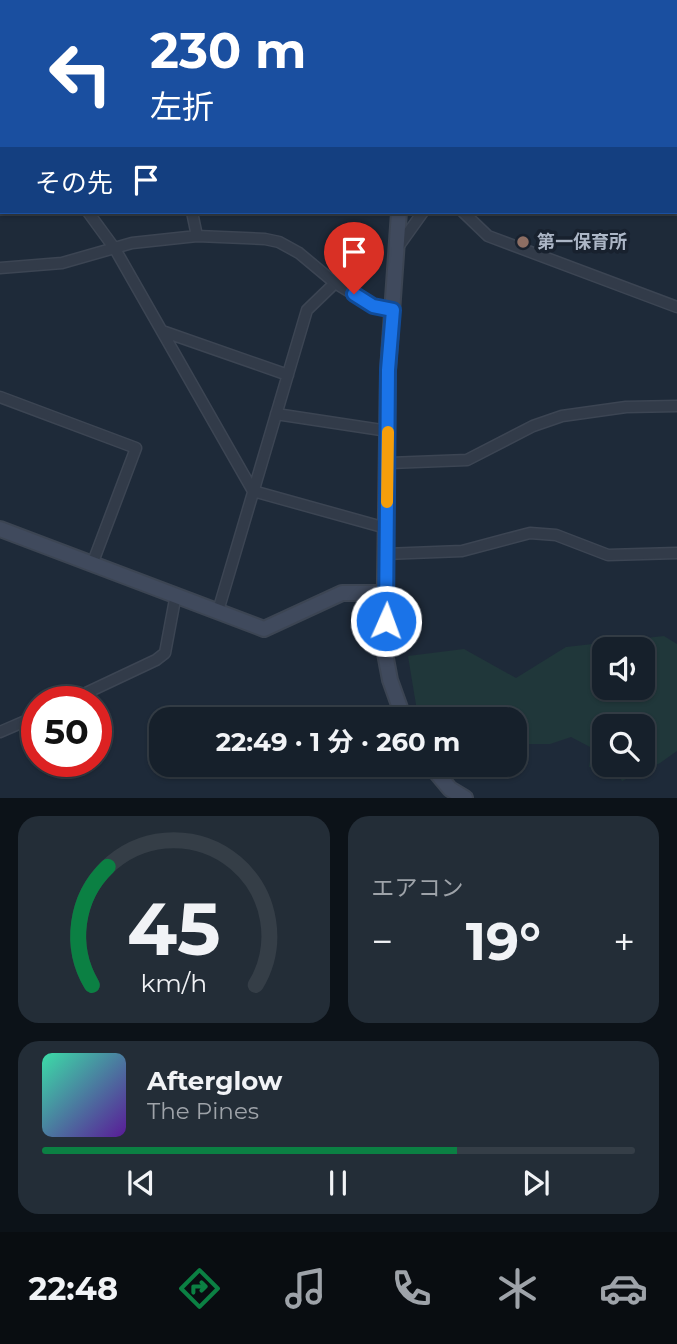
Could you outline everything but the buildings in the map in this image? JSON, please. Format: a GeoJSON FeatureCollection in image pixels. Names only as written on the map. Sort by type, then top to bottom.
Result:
{"type":"FeatureCollection","features":[{"type":"Feature","properties":{"kind":"main road"},"geometry":{"type":"LineString","coordinates":[[398,214],[388,432],[384,648],[390,680],[400,707]]}},
{"type":"Feature","properties":{"kind":"main road"},"geometry":{"type":"LineString","coordinates":[[0,529],[264,629],[342,593],[387,593]]}},
{"type":"Feature","properties":{"kind":"main road"},"geometry":{"type":"LineString","coordinates":[[440,777],[450,789],[465,798]]}},
{"type":"Feature","properties":{"kind":"street"},"geometry":{"type":"LineString","coordinates":[[89,214],[115,249],[253,491],[386,528]]}},
{"type":"Feature","properties":{"kind":"street"},"geometry":{"type":"LineString","coordinates":[[192,214],[198,236]]}},
{"type":"Feature","properties":{"kind":"street"},"geometry":{"type":"LineString","coordinates":[[398,247],[422,214]]}},
{"type":"Feature","properties":{"kind":"street"},"geometry":{"type":"LineString","coordinates":[[465,214],[488,236],[677,307]]}},
{"type":"Feature","properties":{"kind":"street"},"geometry":{"type":"LineString","coordinates":[[0,268],[62,263],[132,243],[198,236],[279,242],[299,253],[335,283],[373,306],[393,310]]}},
{"type":"Feature","properties":{"kind":"street"},"geometry":{"type":"LineString","coordinates":[[218,611],[307,310],[335,283]]}},
{"type":"Feature","properties":{"kind":"street"},"geometry":{"type":"LineString","coordinates":[[162,331],[288,374]]}},
{"type":"Feature","properties":{"kind":"street"},"geometry":{"type":"LineString","coordinates":[[0,397],[136,448],[93,562]]}},
{"type":"Feature","properties":{"kind":"street"},"geometry":{"type":"LineString","coordinates":[[389,463],[467,460],[533,426],[562,416],[626,407],[677,406]]}},
{"type":"Feature","properties":{"kind":"street"},"geometry":{"type":"LineString","coordinates":[[276,414],[388,432]]}},
{"type":"Feature","properties":{"kind":"street"},"geometry":{"type":"LineString","coordinates":[[385,554],[462,551],[530,533],[556,535],[608,555],[677,553]]}},
{"type":"Feature","properties":{"kind":"street"},"geometry":{"type":"LineString","coordinates":[[101,686],[156,660],[165,653],[176,594]]}},
{"type":"Feature","properties":{"kind":"street"},"geometry":{"type":"LineString","coordinates":[[0,732],[21,723]]}},
{"type":"Feature","properties":{"kind":"green space"},"geometry":{"type":"Polygon","coordinates":[[[664,636],[677,644],[677,751],[655,765],[655,714],[592,714],[592,748],[571,737],[550,744],[527,744],[527,707],[416,707],[408,656],[464,649],[516,678],[566,647],[592,644],[592,700],[655,700],[655,637],[664,636]]]}},
{"type":"Feature","properties":{"kind":"slow traffic"},"geometry":{"type":"LineString","coordinates":[[387,502],[388,432]]}},
{"type":"Feature","properties":{"kind":"place","name":"第一保育所"},"geometry":{"type":"Point","coordinates":[523,242]}},
{"type":"Feature","properties":{"kind":"route"},"geometry":{"type":"LineString","coordinates":[[354,294],[373,306],[393,310],[388,370],[386,621]]}}]}
